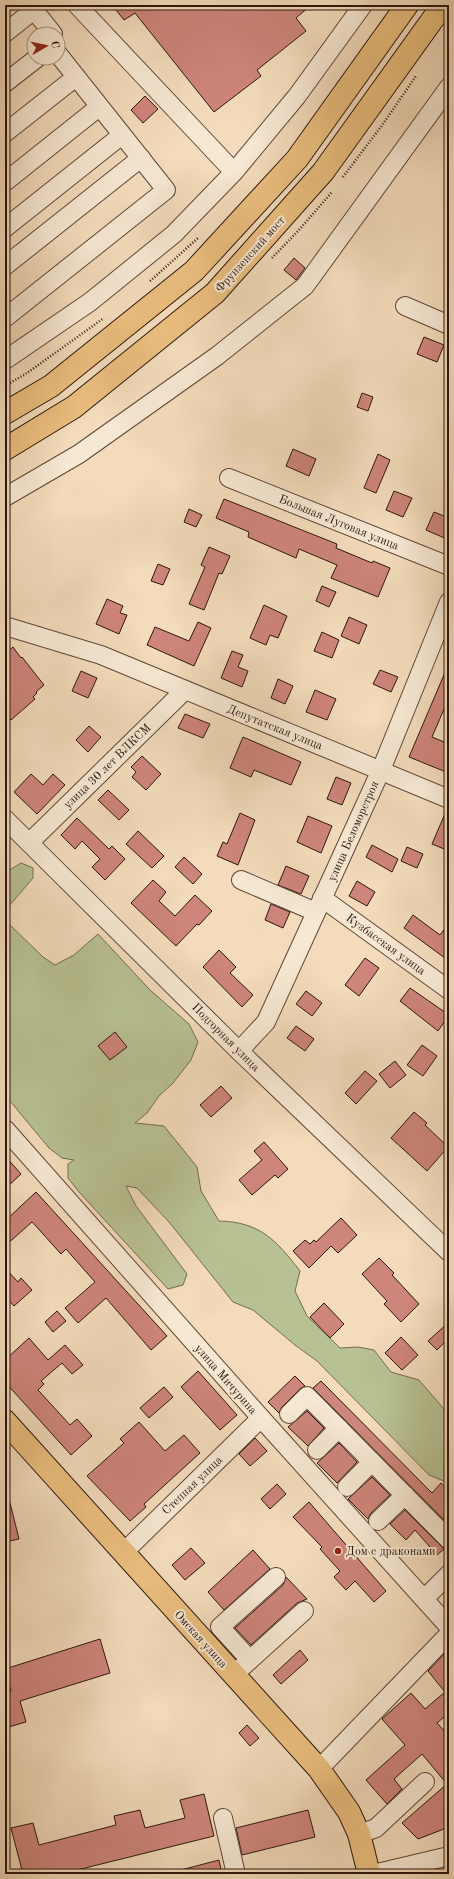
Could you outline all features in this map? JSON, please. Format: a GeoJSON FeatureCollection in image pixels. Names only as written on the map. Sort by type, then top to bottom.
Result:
{"type":"FeatureCollection","features":[{"type":"Feature","properties":{"kind":"main road"},"geometry":{"type":"LineString","coordinates":[[5,414],[51,386],[194,272],[297,159],[407,5]]}},
{"type":"Feature","properties":{"kind":"main road","name":"Фрунзенский мост"},"geometry":{"type":"LineString","coordinates":[[5,449],[74,407],[215,293],[323,172],[443,5]]}},
{"type":"Feature","properties":{"kind":"main road","name":"Омская улица"},"geometry":{"type":"LineString","coordinates":[[5,1421],[319,1769],[349,1812],[359,1834],[369,1874]]}},
{"type":"Feature","properties":{"kind":"street"},"geometry":{"type":"LineString","coordinates":[[77,5],[234,172]]}},
{"type":"Feature","properties":{"kind":"street"},"geometry":{"type":"LineString","coordinates":[[5,360],[90,302],[168,239],[234,172],[297,96],[363,5]]}},
{"type":"Feature","properties":{"kind":"street"},"geometry":{"type":"LineString","coordinates":[[5,34],[32,8],[47,26]]}},
{"type":"Feature","properties":{"kind":"street"},"geometry":{"type":"LineString","coordinates":[[5,318],[166,190],[66,64]]}},
{"type":"Feature","properties":{"kind":"street"},"geometry":{"type":"LineString","coordinates":[[5,83],[27,66]]}},
{"type":"Feature","properties":{"kind":"street"},"geometry":{"type":"LineString","coordinates":[[5,133],[76,77]]}},
{"type":"Feature","properties":{"kind":"street"},"geometry":{"type":"LineString","coordinates":[[5,497],[20,490],[85,449],[217,356],[306,286],[449,87]]}},
{"type":"Feature","properties":{"kind":"street"},"geometry":{"type":"LineString","coordinates":[[5,182],[100,107]]}},
{"type":"Feature","properties":{"kind":"street"},"geometry":{"type":"LineString","coordinates":[[5,228],[122,135]]}},
{"type":"Feature","properties":{"kind":"street"},"geometry":{"type":"LineString","coordinates":[[5,266],[140,158]]}},
{"type":"Feature","properties":{"kind":"street"},"geometry":{"type":"LineString","coordinates":[[405,306],[449,325]]}},
{"type":"Feature","properties":{"kind":"street","name":"Большая Луговая улица"},"geometry":{"type":"LineString","coordinates":[[230,478],[449,566]]}},
{"type":"Feature","properties":{"kind":"street","name":"улица Беломорстроя"},"geometry":{"type":"LineString","coordinates":[[239,1051],[266,1022],[381,770],[449,602]]}},
{"type":"Feature","properties":{"kind":"street","name":"Депутатская улица"},"geometry":{"type":"LineString","coordinates":[[5,626],[101,655],[449,799]]}},
{"type":"Feature","properties":{"kind":"street","name":"улица 30 лет ВЛКСМ"},"geometry":{"type":"LineString","coordinates":[[30,842],[185,690]]}},
{"type":"Feature","properties":{"kind":"street","name":"Подгорная улица"},"geometry":{"type":"LineString","coordinates":[[5,819],[30,842],[239,1051],[449,1252]]}},
{"type":"Feature","properties":{"kind":"street","name":"Кузбасская улица"},"geometry":{"type":"LineString","coordinates":[[241,880],[319,905],[449,990]]}},
{"type":"Feature","properties":{"kind":"street","name":"улица Мичурина"},"geometry":{"type":"LineString","coordinates":[[5,1129],[260,1418],[449,1627]]}},
{"type":"Feature","properties":{"kind":"street"},"geometry":{"type":"LineString","coordinates":[[289,1414],[307,1396],[449,1540]]}},
{"type":"Feature","properties":{"kind":"street","name":"Степная улица"},"geometry":{"type":"LineString","coordinates":[[123,1553],[260,1418]]}},
{"type":"Feature","properties":{"kind":"street"},"geometry":{"type":"LineString","coordinates":[[317,1450],[339,1428]]}},
{"type":"Feature","properties":{"kind":"street"},"geometry":{"type":"LineString","coordinates":[[347,1487],[372,1462]]}},
{"type":"Feature","properties":{"kind":"street"},"geometry":{"type":"LineString","coordinates":[[378,1521],[405,1495]]}},
{"type":"Feature","properties":{"kind":"street"},"geometry":{"type":"LineString","coordinates":[[424,1599],[449,1574]]}},
{"type":"Feature","properties":{"kind":"street"},"geometry":{"type":"LineString","coordinates":[[250,1660],[220,1627],[276,1576]]}},
{"type":"Feature","properties":{"kind":"street"},"geometry":{"type":"LineString","coordinates":[[233,1675],[304,1611]]}},
{"type":"Feature","properties":{"kind":"street"},"geometry":{"type":"LineString","coordinates":[[319,1769],[449,1634]]}},
{"type":"Feature","properties":{"kind":"street"},"geometry":{"type":"LineString","coordinates":[[359,1834],[376,1828],[425,1782]]}},
{"type":"Feature","properties":{"kind":"street"},"geometry":{"type":"LineString","coordinates":[[223,1818],[236,1874]]}},
{"type":"Feature","properties":{"kind":"street"},"geometry":{"type":"LineString","coordinates":[[374,1874],[449,1856]]}},
{"type":"Feature","properties":{"kind":"green space"},"geometry":{"type":"Polygon","coordinates":[[[21,863],[33,868],[33,878],[9,906],[7,922],[43,957],[55,965],[74,955],[98,934],[150,990],[189,1024],[198,1042],[191,1060],[173,1083],[159,1096],[147,1113],[135,1123],[164,1126],[197,1167],[201,1191],[219,1221],[233,1222],[256,1229],[275,1242],[283,1250],[300,1271],[295,1291],[307,1316],[340,1348],[358,1347],[374,1350],[391,1372],[419,1380],[449,1415],[449,1483],[429,1475],[317,1361],[253,1310],[233,1302],[169,1222],[137,1188],[126,1186],[136,1206],[187,1274],[183,1285],[168,1289],[68,1178],[68,1164],[74,1160],[62,1158],[49,1148],[5,1095],[5,873],[21,863]]]}},
{"type":"Feature","properties":{"kind":"building"},"geometry":{"type":"Polygon","coordinates":[[[112,5],[311,5],[296,18],[306,31],[257,70],[261,76],[214,112],[135,13],[124,20],[112,5]]]}},
{"type":"Feature","properties":{"kind":"building"},"geometry":{"type":"Polygon","coordinates":[[[145,96],[158,109],[143,123],[131,110],[145,96]]]}},
{"type":"Feature","properties":{"kind":"building"},"geometry":{"type":"Polygon","coordinates":[[[294,258],[305,268],[296,280],[284,270],[294,258]]]}},
{"type":"Feature","properties":{"kind":"building"},"geometry":{"type":"Polygon","coordinates":[[[424,337],[444,345],[437,362],[417,354],[424,337]]]}},
{"type":"Feature","properties":{"kind":"building"},"geometry":{"type":"Polygon","coordinates":[[[362,393],[373,397],[368,411],[357,407],[362,393]]]}},
{"type":"Feature","properties":{"kind":"building"},"geometry":{"type":"Polygon","coordinates":[[[293,449],[316,459],[309,476],[286,466],[293,449]]]}},
{"type":"Feature","properties":{"kind":"building"},"geometry":{"type":"Polygon","coordinates":[[[378,454],[390,460],[376,493],[364,488],[378,454]]]}},
{"type":"Feature","properties":{"kind":"building"},"geometry":{"type":"Polygon","coordinates":[[[394,491],[412,498],[403,517],[386,510],[394,491]]]}},
{"type":"Feature","properties":{"kind":"building"},"geometry":{"type":"Polygon","coordinates":[[[224,499],[337,544],[336,548],[372,563],[373,561],[390,568],[378,597],[331,578],[337,565],[299,549],[296,558],[248,537],[249,532],[216,518],[224,499]]]}},
{"type":"Feature","properties":{"kind":"building"},"geometry":{"type":"Polygon","coordinates":[[[189,509],[202,515],[196,527],[184,522],[189,509]]]}},
{"type":"Feature","properties":{"kind":"building"},"geometry":{"type":"Polygon","coordinates":[[[434,512],[449,518],[449,540],[426,530],[434,512]]]}},
{"type":"Feature","properties":{"kind":"building"},"geometry":{"type":"Polygon","coordinates":[[[209,547],[230,556],[222,574],[219,573],[204,610],[189,604],[205,567],[201,565],[209,547]]]}},
{"type":"Feature","properties":{"kind":"building"},"geometry":{"type":"Polygon","coordinates":[[[158,564],[170,569],[163,585],[151,581],[158,564]]]}},
{"type":"Feature","properties":{"kind":"building"},"geometry":{"type":"Polygon","coordinates":[[[322,586],[336,592],[329,607],[316,601],[322,586]]]}},
{"type":"Feature","properties":{"kind":"building"},"geometry":{"type":"Polygon","coordinates":[[[107,599],[123,606],[120,613],[127,615],[119,634],[96,624],[107,599]]]}},
{"type":"Feature","properties":{"kind":"building"},"geometry":{"type":"Polygon","coordinates":[[[264,605],[287,616],[278,638],[270,635],[266,645],[250,638],[264,605]]]}},
{"type":"Feature","properties":{"kind":"building"},"geometry":{"type":"Polygon","coordinates":[[[349,617],[367,625],[359,644],[341,636],[349,617]]]}},
{"type":"Feature","properties":{"kind":"building"},"geometry":{"type":"Polygon","coordinates":[[[198,622],[211,628],[194,666],[147,645],[155,627],[189,641],[198,622]]]}},
{"type":"Feature","properties":{"kind":"building"},"geometry":{"type":"Polygon","coordinates":[[[322,632],[339,640],[332,658],[314,651],[322,632]]]}},
{"type":"Feature","properties":{"kind":"building"},"geometry":{"type":"Polygon","coordinates":[[[13,647],[44,685],[36,692],[37,693],[33,697],[35,699],[11,720],[5,713],[5,654],[13,647]]]}},
{"type":"Feature","properties":{"kind":"building"},"geometry":{"type":"Polygon","coordinates":[[[232,651],[243,655],[238,667],[248,671],[242,687],[221,678],[232,651]]]}},
{"type":"Feature","properties":{"kind":"building"},"geometry":{"type":"Polygon","coordinates":[[[449,663],[449,708],[445,707],[432,737],[449,744],[449,765],[446,772],[409,757],[449,663]]]}},
{"type":"Feature","properties":{"kind":"building"},"geometry":{"type":"Polygon","coordinates":[[[380,670],[398,677],[391,692],[373,684],[380,670]]]}},
{"type":"Feature","properties":{"kind":"building"},"geometry":{"type":"Polygon","coordinates":[[[81,671],[97,678],[88,698],[72,691],[81,671]]]}},
{"type":"Feature","properties":{"kind":"building"},"geometry":{"type":"Polygon","coordinates":[[[278,679],[293,686],[285,704],[271,698],[278,679]]]}},
{"type":"Feature","properties":{"kind":"building"},"geometry":{"type":"Polygon","coordinates":[[[315,690],[336,699],[327,720],[306,712],[315,690]]]}},
{"type":"Feature","properties":{"kind":"building"},"geometry":{"type":"Polygon","coordinates":[[[185,714],[210,724],[203,738],[178,728],[185,714]]]}},
{"type":"Feature","properties":{"kind":"building"},"geometry":{"type":"Polygon","coordinates":[[[89,726],[101,737],[88,752],[76,740],[89,726]]]}},
{"type":"Feature","properties":{"kind":"building"},"geometry":{"type":"Polygon","coordinates":[[[243,737],[301,762],[291,785],[254,770],[251,777],[230,768],[243,737]]]}},
{"type":"Feature","properties":{"kind":"building"},"geometry":{"type":"Polygon","coordinates":[[[142,756],[161,774],[146,790],[132,777],[136,772],[131,767],[142,756]]]}},
{"type":"Feature","properties":{"kind":"building"},"geometry":{"type":"Polygon","coordinates":[[[31,774],[43,785],[53,774],[65,785],[37,814],[14,792],[31,774]]]}},
{"type":"Feature","properties":{"kind":"building"},"geometry":{"type":"Polygon","coordinates":[[[336,777],[351,783],[342,805],[327,799],[336,777]]]}},
{"type":"Feature","properties":{"kind":"building"},"geometry":{"type":"Polygon","coordinates":[[[108,790],[129,810],[119,820],[98,800],[108,790]]]}},
{"type":"Feature","properties":{"kind":"building"},"geometry":{"type":"Polygon","coordinates":[[[447,809],[449,809],[449,851],[432,844],[447,809]]]}},
{"type":"Feature","properties":{"kind":"building"},"geometry":{"type":"Polygon","coordinates":[[[240,813],[255,820],[238,865],[217,856],[223,842],[227,844],[240,813]]]}},
{"type":"Feature","properties":{"kind":"building"},"geometry":{"type":"Polygon","coordinates":[[[308,816],[332,826],[321,853],[297,842],[308,816]]]}},
{"type":"Feature","properties":{"kind":"building"},"geometry":{"type":"Polygon","coordinates":[[[77,818],[109,849],[112,846],[125,859],[105,880],[92,867],[100,859],[82,841],[75,849],[61,835],[77,818]]]}},
{"type":"Feature","properties":{"kind":"building"},"geometry":{"type":"Polygon","coordinates":[[[138,831],[164,856],[152,868],[126,844],[138,831]]]}},
{"type":"Feature","properties":{"kind":"building"},"geometry":{"type":"Polygon","coordinates":[[[372,845],[398,859],[392,872],[366,857],[372,845]]]}},
{"type":"Feature","properties":{"kind":"building"},"geometry":{"type":"Polygon","coordinates":[[[407,847],[423,854],[417,868],[401,861],[407,847]]]}},
{"type":"Feature","properties":{"kind":"building"},"geometry":{"type":"Polygon","coordinates":[[[184,857],[202,874],[193,884],[175,867],[184,857]]]}},
{"type":"Feature","properties":{"kind":"building"},"geometry":{"type":"Polygon","coordinates":[[[286,866],[309,876],[301,894],[278,885],[286,866]]]}},
{"type":"Feature","properties":{"kind":"building"},"geometry":{"type":"Polygon","coordinates":[[[153,880],[166,892],[159,901],[175,916],[195,895],[212,911],[176,946],[131,903],[153,880]]]}},
{"type":"Feature","properties":{"kind":"building"},"geometry":{"type":"Polygon","coordinates":[[[357,881],[375,892],[367,906],[349,896],[357,881]]]}},
{"type":"Feature","properties":{"kind":"building"},"geometry":{"type":"Polygon","coordinates":[[[271,904],[290,912],[283,928],[265,920],[271,904]]]}},
{"type":"Feature","properties":{"kind":"building"},"geometry":{"type":"Polygon","coordinates":[[[413,915],[440,935],[449,923],[449,961],[404,928],[413,915]]]}},
{"type":"Feature","properties":{"kind":"building"},"geometry":{"type":"Polygon","coordinates":[[[219,950],[236,967],[230,973],[253,995],[242,1007],[203,967],[219,950]]]}},
{"type":"Feature","properties":{"kind":"building"},"geometry":{"type":"Polygon","coordinates":[[[365,958],[379,968],[359,996],[345,985],[365,958]]]}},
{"type":"Feature","properties":{"kind":"building"},"geometry":{"type":"Polygon","coordinates":[[[410,988],[449,1015],[438,1031],[400,1001],[410,988]]]}},
{"type":"Feature","properties":{"kind":"building"},"geometry":{"type":"Polygon","coordinates":[[[306,991],[322,1003],[312,1016],[296,1004],[306,991]]]}},
{"type":"Feature","properties":{"kind":"building"},"geometry":{"type":"Polygon","coordinates":[[[296,1026],[314,1039],[305,1051],[287,1038],[296,1026]]]}},
{"type":"Feature","properties":{"kind":"building"},"geometry":{"type":"Polygon","coordinates":[[[115,1032],[127,1047],[110,1060],[98,1046],[115,1032]]]}},
{"type":"Feature","properties":{"kind":"building"},"geometry":{"type":"Polygon","coordinates":[[[422,1045],[437,1056],[423,1076],[407,1065],[422,1045]]]}},
{"type":"Feature","properties":{"kind":"building"},"geometry":{"type":"Polygon","coordinates":[[[395,1061],[406,1075],[390,1088],[379,1074],[395,1061]]]}},
{"type":"Feature","properties":{"kind":"building"},"geometry":{"type":"Polygon","coordinates":[[[365,1071],[377,1081],[356,1104],[345,1093],[365,1071]]]}},
{"type":"Feature","properties":{"kind":"building"},"geometry":{"type":"Polygon","coordinates":[[[221,1086],[232,1098],[211,1117],[200,1105],[221,1086]]]}},
{"type":"Feature","properties":{"kind":"building"},"geometry":{"type":"Polygon","coordinates":[[[414,1112],[427,1123],[425,1125],[448,1147],[427,1171],[391,1138],[414,1112]]]}},
{"type":"Feature","properties":{"kind":"building"},"geometry":{"type":"Polygon","coordinates":[[[264,1142],[288,1169],[278,1178],[275,1175],[252,1195],[239,1180],[262,1160],[254,1151],[264,1142]]]}},
{"type":"Feature","properties":{"kind":"building"},"geometry":{"type":"Polygon","coordinates":[[[5,1156],[21,1174],[5,1189],[5,1156]]]}},
{"type":"Feature","properties":{"kind":"building"},"geometry":{"type":"Polygon","coordinates":[[[36,1192],[167,1336],[151,1350],[106,1298],[78,1323],[65,1308],[95,1282],[66,1249],[61,1254],[32,1222],[5,1246],[5,1221],[36,1192]]]}},
{"type":"Feature","properties":{"kind":"building"},"geometry":{"type":"Polygon","coordinates":[[[341,1218],[357,1235],[338,1253],[331,1246],[309,1268],[293,1251],[305,1240],[310,1244],[314,1240],[316,1242],[341,1218]]]}},
{"type":"Feature","properties":{"kind":"building"},"geometry":{"type":"Polygon","coordinates":[[[379,1258],[394,1273],[392,1275],[419,1304],[401,1322],[384,1304],[387,1301],[362,1274],[379,1258]]]}},
{"type":"Feature","properties":{"kind":"building"},"geometry":{"type":"Polygon","coordinates":[[[5,1268],[18,1282],[21,1278],[32,1290],[14,1306],[5,1296],[5,1268]]]}},
{"type":"Feature","properties":{"kind":"building"},"geometry":{"type":"Polygon","coordinates":[[[324,1303],[344,1324],[330,1338],[310,1317],[324,1303]]]}},
{"type":"Feature","properties":{"kind":"building"},"geometry":{"type":"Polygon","coordinates":[[[57,1311],[66,1321],[53,1332],[45,1322],[57,1311]]]}},
{"type":"Feature","properties":{"kind":"building"},"geometry":{"type":"Polygon","coordinates":[[[449,1322],[449,1338],[437,1350],[428,1341],[449,1322]]]}},
{"type":"Feature","properties":{"kind":"building"},"geometry":{"type":"Polygon","coordinates":[[[401,1337],[418,1355],[402,1370],[385,1353],[401,1337]]]}},
{"type":"Feature","properties":{"kind":"building"},"geometry":{"type":"Polygon","coordinates":[[[29,1338],[48,1360],[65,1345],[83,1365],[72,1374],[62,1363],[41,1381],[44,1384],[38,1390],[70,1425],[77,1419],[92,1436],[71,1455],[5,1382],[5,1360],[29,1338]]]}},
{"type":"Feature","properties":{"kind":"building"},"geometry":{"type":"Polygon","coordinates":[[[198,1371],[237,1415],[220,1430],[181,1387],[198,1371]]]}},
{"type":"Feature","properties":{"kind":"building"},"geometry":{"type":"Polygon","coordinates":[[[295,1376],[305,1386],[282,1407],[279,1413],[268,1402],[295,1376]]]}},
{"type":"Feature","properties":{"kind":"building"},"geometry":{"type":"Polygon","coordinates":[[[321,1381],[432,1493],[441,1483],[449,1491],[449,1525],[313,1388],[321,1381]]]}},
{"type":"Feature","properties":{"kind":"building"},"geometry":{"type":"Polygon","coordinates":[[[164,1387],[173,1397],[149,1418],[140,1408],[164,1387]]]}},
{"type":"Feature","properties":{"kind":"building"},"geometry":{"type":"Polygon","coordinates":[[[307,1411],[324,1428],[308,1446],[288,1427],[307,1411]]]}},
{"type":"Feature","properties":{"kind":"building"},"geometry":{"type":"Polygon","coordinates":[[[139,1422],[165,1451],[184,1435],[200,1453],[144,1504],[146,1507],[130,1521],[87,1476],[124,1443],[120,1439],[139,1422]]]}},
{"type":"Feature","properties":{"kind":"building"},"geometry":{"type":"Polygon","coordinates":[[[255,1438],[267,1451],[250,1466],[239,1454],[255,1438]]]}},
{"type":"Feature","properties":{"kind":"building"},"geometry":{"type":"Polygon","coordinates":[[[339,1443],[357,1462],[337,1483],[317,1463],[339,1443]]]}},
{"type":"Feature","properties":{"kind":"building"},"geometry":{"type":"Polygon","coordinates":[[[372,1477],[390,1495],[371,1513],[368,1519],[348,1499],[372,1477]]]}},
{"type":"Feature","properties":{"kind":"building"},"geometry":{"type":"Polygon","coordinates":[[[277,1484],[286,1494],[270,1509],[261,1499],[277,1484]]]}},
{"type":"Feature","properties":{"kind":"building"},"geometry":{"type":"Polygon","coordinates":[[[9,1499],[19,1539],[5,1542],[5,1500],[9,1499]]]}},
{"type":"Feature","properties":{"kind":"building"},"geometry":{"type":"Polygon","coordinates":[[[309,1502],[386,1591],[374,1602],[355,1581],[346,1590],[334,1577],[340,1571],[320,1549],[322,1547],[293,1517],[309,1502]]]}},
{"type":"Feature","properties":{"kind":"building"},"geometry":{"type":"Polygon","coordinates":[[[405,1510],[444,1549],[437,1555],[415,1530],[406,1540],[390,1524],[405,1510]]]}},
{"type":"Feature","properties":{"kind":"building"},"geometry":{"type":"Polygon","coordinates":[[[191,1548],[205,1563],[185,1580],[172,1565],[191,1548]]]}},
{"type":"Feature","properties":{"kind":"building"},"geometry":{"type":"Polygon","coordinates":[[[253,1550],[270,1569],[224,1610],[208,1592],[253,1550]]]}},
{"type":"Feature","properties":{"kind":"building"},"geometry":{"type":"Polygon","coordinates":[[[286,1577],[307,1599],[297,1603],[251,1645],[235,1628],[283,1585],[286,1577]]]}},
{"type":"Feature","properties":{"kind":"building"},"geometry":{"type":"Polygon","coordinates":[[[100,1639],[110,1673],[20,1701],[26,1722],[5,1728],[5,1693],[11,1691],[5,1669],[100,1639]]]}},
{"type":"Feature","properties":{"kind":"building"},"geometry":{"type":"Polygon","coordinates":[[[449,1649],[449,1713],[437,1723],[449,1736],[449,1827],[418,1839],[402,1823],[447,1784],[422,1754],[394,1779],[402,1789],[387,1804],[366,1780],[405,1745],[382,1719],[411,1693],[425,1709],[445,1692],[428,1671],[449,1649]]]}},
{"type":"Feature","properties":{"kind":"building"},"geometry":{"type":"Polygon","coordinates":[[[300,1650],[308,1660],[281,1684],[273,1675],[300,1650]]]}},
{"type":"Feature","properties":{"kind":"building"},"geometry":{"type":"Polygon","coordinates":[[[247,1725],[259,1738],[250,1746],[239,1733],[247,1725]]]}},
{"type":"Feature","properties":{"kind":"building"},"geometry":{"type":"Polygon","coordinates":[[[204,1794],[214,1836],[61,1874],[23,1874],[11,1828],[33,1823],[39,1845],[116,1825],[114,1816],[140,1810],[145,1828],[185,1818],[180,1800],[204,1794]]]}},
{"type":"Feature","properties":{"kind":"building"},"geometry":{"type":"Polygon","coordinates":[[[308,1810],[315,1837],[242,1855],[236,1828],[308,1810]]]}},
{"type":"Feature","properties":{"kind":"building"},"geometry":{"type":"Polygon","coordinates":[[[219,1860],[222,1874],[182,1874],[181,1870],[219,1860]]]}},
{"type":"Feature","properties":{"kind":"place","name":"Дом с драконами"},"geometry":{"type":"Point","coordinates":[338,1551]}}]}
